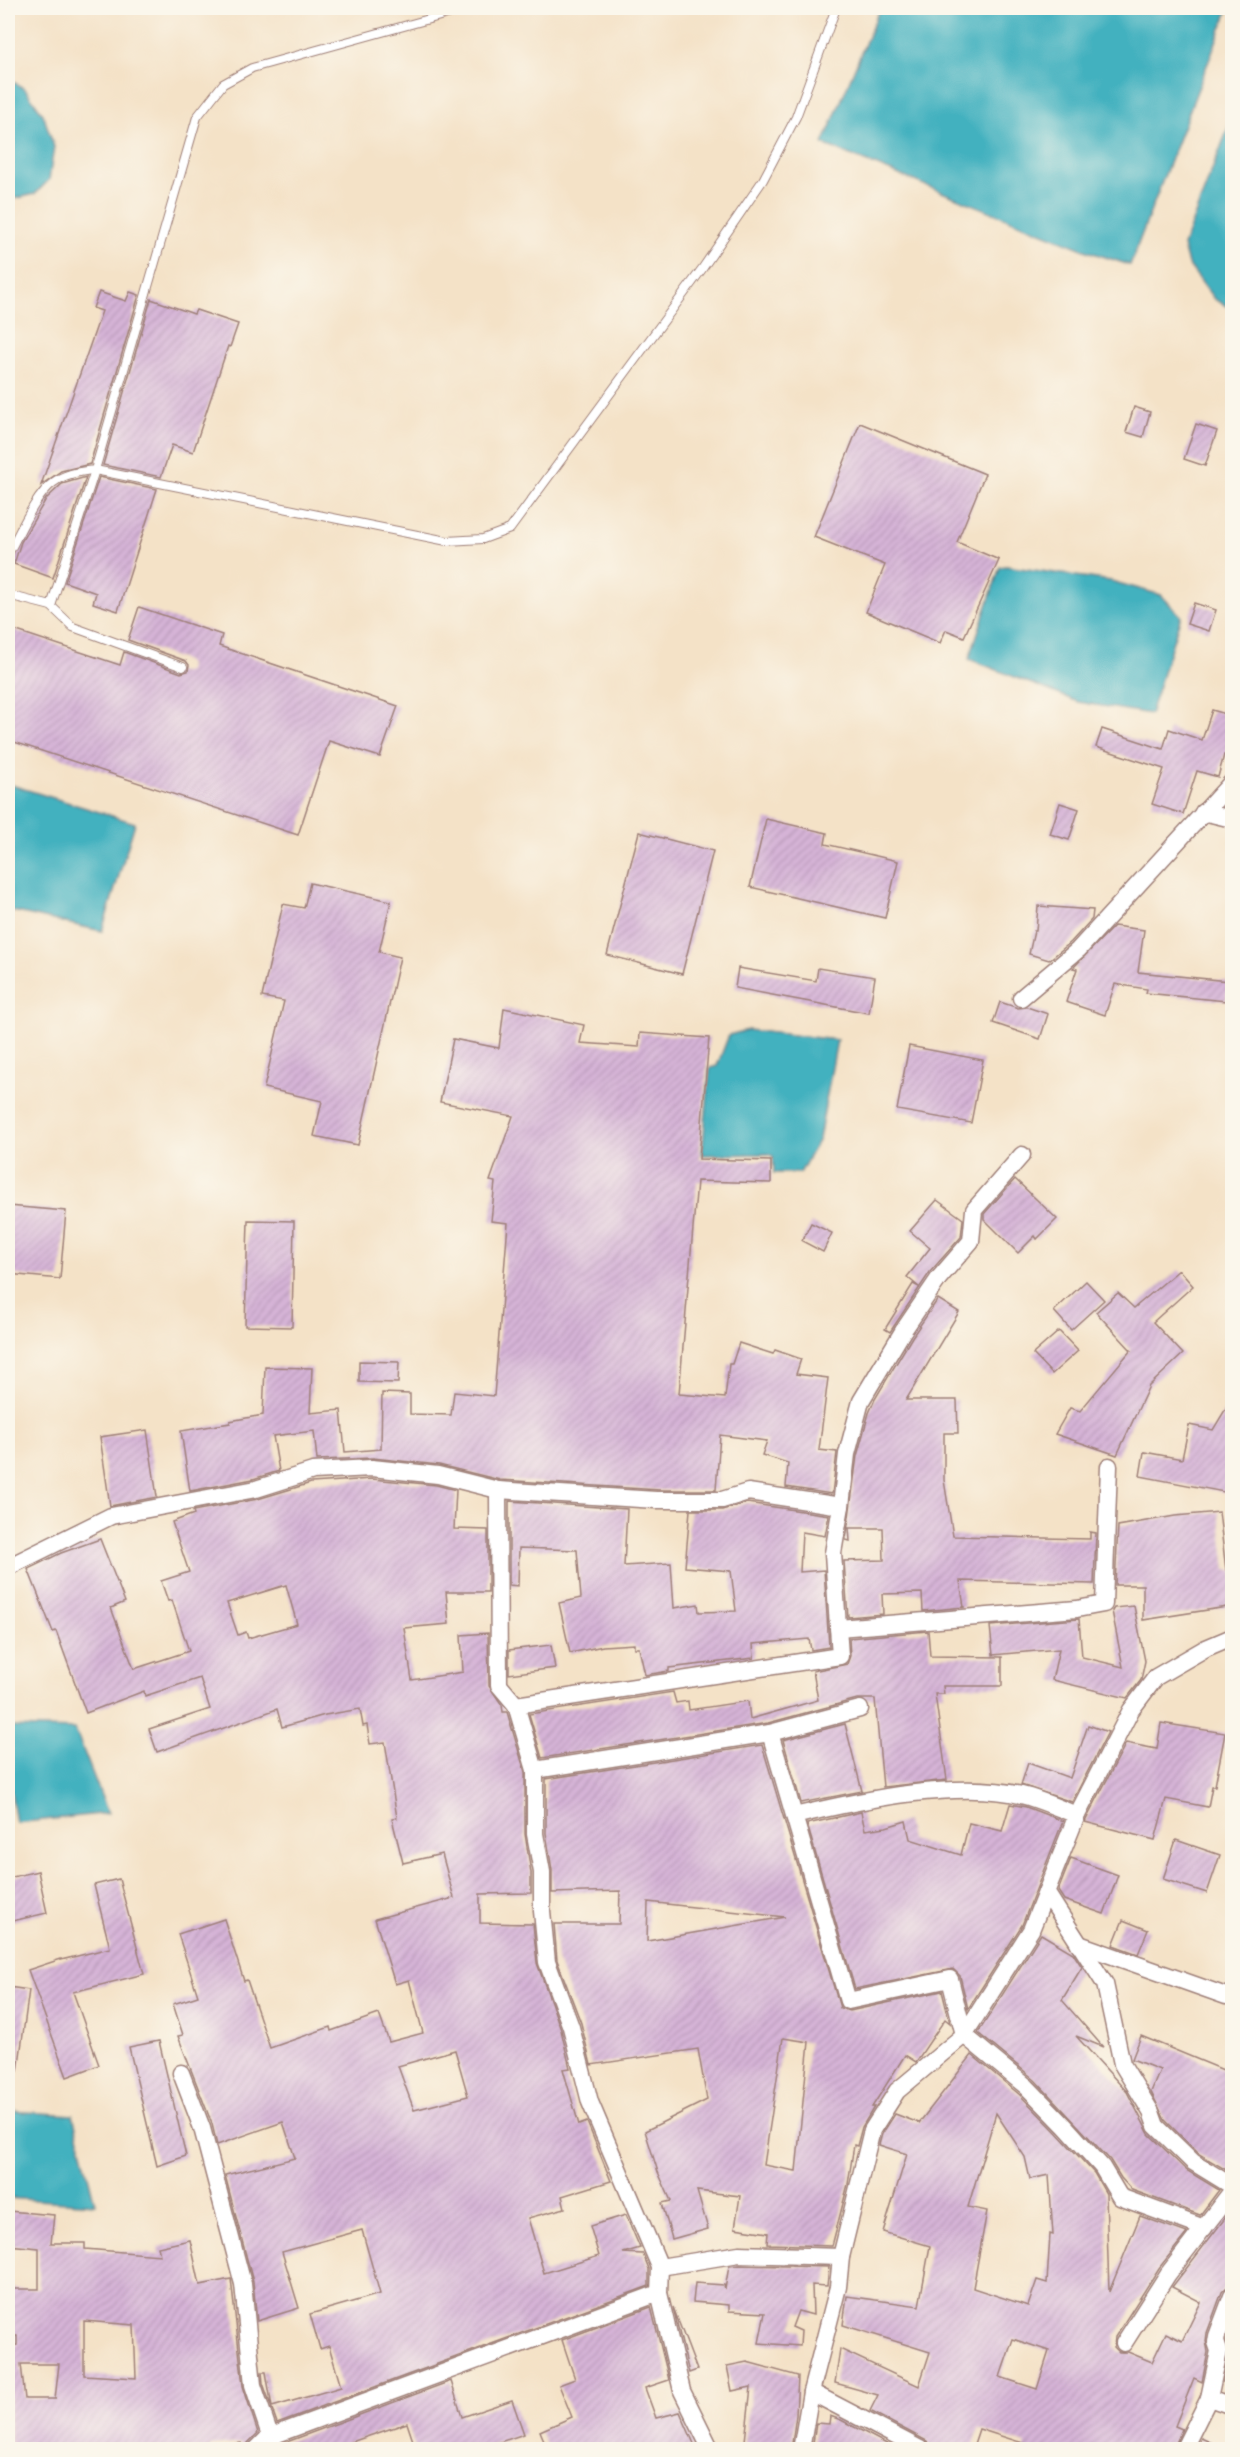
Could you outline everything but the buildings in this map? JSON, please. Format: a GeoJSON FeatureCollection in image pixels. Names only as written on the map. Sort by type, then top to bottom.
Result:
{"type":"FeatureCollection","features":[{"type":"Feature","properties":{"kind":"street"},"geometry":{"type":"LineString","coordinates":[[1021,998],[1078,950],[1233,782]]}},
{"type":"Feature","properties":{"kind":"street"},"geometry":{"type":"LineString","coordinates":[[1203,812],[1233,819]]}},
{"type":"Feature","properties":{"kind":"street"},"geometry":{"type":"LineString","coordinates":[[516,1705],[840,1656],[833,1553],[847,1454],[861,1401],[903,1330],[939,1278],[971,1241],[974,1210],[1022,1155]]}},
{"type":"Feature","properties":{"kind":"street"},"geometry":{"type":"LineString","coordinates":[[838,1628],[1065,1610],[1104,1604],[1109,1466]]}},
{"type":"Feature","properties":{"kind":"street"},"geometry":{"type":"LineString","coordinates":[[8,1567],[111,1516],[256,1489],[313,1471],[383,1469],[438,1475],[498,1490],[656,1500],[722,1500],[748,1492],[841,1506]]}},
{"type":"Feature","properties":{"kind":"street"},"geometry":{"type":"LineString","coordinates":[[498,1490],[499,1685],[516,1705],[535,1770],[535,1834],[542,1872],[546,1962],[570,2027],[590,2102],[660,2267],[659,2293],[682,2391],[711,2450]]}},
{"type":"Feature","properties":{"kind":"street"},"geometry":{"type":"LineString","coordinates":[[801,2450],[811,2392],[838,2287],[841,2257],[872,2130],[897,2091],[964,2035],[1031,1930],[1077,1815],[1131,1710],[1156,1677],[1206,1648],[1233,1637]]}},
{"type":"Feature","properties":{"kind":"street"},"geometry":{"type":"LineString","coordinates":[[535,1770],[770,1733],[860,1709]]}},
{"type":"Feature","properties":{"kind":"street"},"geometry":{"type":"LineString","coordinates":[[770,1733],[848,2001],[950,1979],[964,2035],[1027,2087],[1065,2126],[1102,2167],[1120,2197],[1204,2228]]}},
{"type":"Feature","properties":{"kind":"street"},"geometry":{"type":"LineString","coordinates":[[794,1816],[868,1799],[981,1789],[1029,1797],[1077,1815]]}},
{"type":"Feature","properties":{"kind":"street"},"geometry":{"type":"LineString","coordinates":[[1046,1892],[1105,1984],[1122,2064],[1151,2112],[1156,2126],[1193,2162],[1233,2186]]}},
{"type":"Feature","properties":{"kind":"street"},"geometry":{"type":"LineString","coordinates":[[1079,1944],[1182,1982],[1226,1996],[1233,1995]]}},
{"type":"Feature","properties":{"kind":"street"},"geometry":{"type":"LineString","coordinates":[[181,2073],[202,2128],[243,2284],[253,2385],[272,2443]]}},
{"type":"Feature","properties":{"kind":"street"},"geometry":{"type":"LineString","coordinates":[[1124,2343],[1168,2274],[1233,2191]]}},
{"type":"Feature","properties":{"kind":"street"},"geometry":{"type":"LineString","coordinates":[[660,2267],[739,2254],[841,2257]]}},
{"type":"Feature","properties":{"kind":"street"},"geometry":{"type":"LineString","coordinates":[[256,2450],[659,2293]]}},
{"type":"Feature","properties":{"kind":"street"},"geometry":{"type":"LineString","coordinates":[[1183,2450],[1209,2398],[1219,2351],[1217,2336],[1233,2296]]}},
{"type":"Feature","properties":{"kind":"street"},"geometry":{"type":"LineString","coordinates":[[811,2392],[922,2450]]}},
{"type":"Feature","properties":{"kind":"street"},"geometry":{"type":"LineString","coordinates":[[1209,2398],[1233,2406]]}},
{"type":"Feature","properties":{"kind":"lane"},"geometry":{"type":"LineString","coordinates":[[51,606],[95,470],[197,117],[223,84],[252,68],[469,8]]}},
{"type":"Feature","properties":{"kind":"lane"},"geometry":{"type":"LineString","coordinates":[[8,554],[38,501],[54,482],[78,472],[95,470],[447,541],[483,539],[510,529],[696,278],[763,180],[796,117],[837,8]]}},
{"type":"Feature","properties":{"kind":"lane"},"geometry":{"type":"LineString","coordinates":[[8,595],[51,606],[74,627],[183,667]]}},
{"type":"Feature","properties":{"kind":"water"},"geometry":{"type":"Polygon","coordinates":[[[880,8],[1229,8],[1130,265],[1090,252],[823,144],[880,8]]]}},
{"type":"Feature","properties":{"kind":"water"},"geometry":{"type":"Polygon","coordinates":[[[8,79],[25,89],[43,114],[54,147],[49,180],[35,194],[8,200],[8,79]]]}},
{"type":"Feature","properties":{"kind":"water"},"geometry":{"type":"Polygon","coordinates":[[[1232,118],[1232,309],[1214,299],[1188,264],[1183,246],[1232,118]]]}},
{"type":"Feature","properties":{"kind":"water"},"geometry":{"type":"Polygon","coordinates":[[[1000,567],[1111,581],[1161,595],[1181,616],[1150,714],[1078,702],[969,659],[1000,567]]]}},
{"type":"Feature","properties":{"kind":"water"},"geometry":{"type":"Polygon","coordinates":[[[8,784],[135,823],[102,931],[8,910],[8,784]]]}},
{"type":"Feature","properties":{"kind":"water"},"geometry":{"type":"Polygon","coordinates":[[[748,1030],[837,1040],[819,1139],[800,1173],[774,1173],[773,1156],[768,1154],[702,1155],[710,1068],[717,1066],[729,1035],[748,1030]]]}},
{"type":"Feature","properties":{"kind":"water"},"geometry":{"type":"Polygon","coordinates":[[[8,1727],[75,1729],[108,1813],[16,1823],[8,1772],[8,1727]]]}},
{"type":"Feature","properties":{"kind":"water"},"geometry":{"type":"Polygon","coordinates":[[[8,2111],[73,2115],[95,2204],[8,2198],[8,2111]]]}}]}
